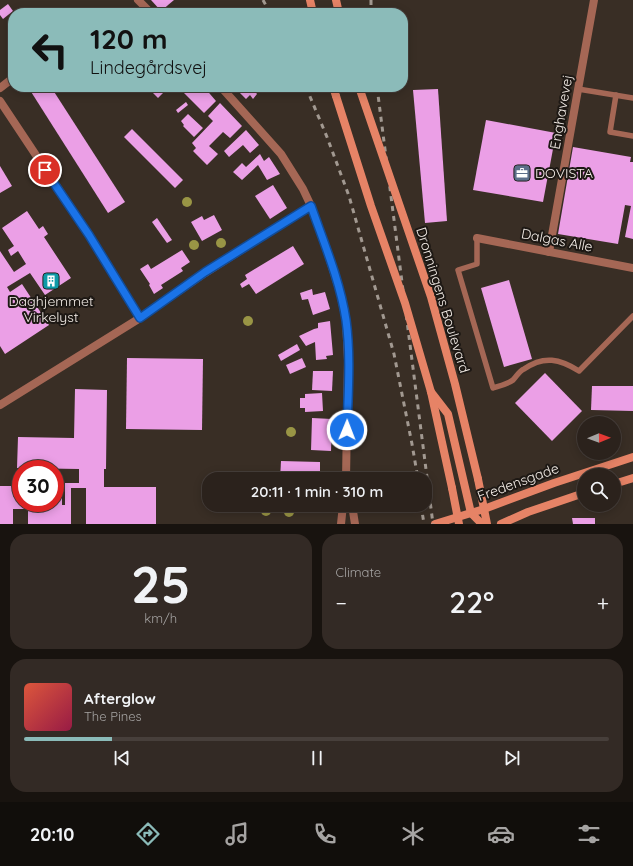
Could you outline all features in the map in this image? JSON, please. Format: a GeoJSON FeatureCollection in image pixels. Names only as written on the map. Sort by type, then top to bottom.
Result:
{"type":"FeatureCollection","features":[{"type":"Feature","properties":{"kind":"main road"},"geometry":{"type":"LineString","coordinates":[[335,92],[371,206],[405,303],[431,392],[459,520],[464,524]]}},
{"type":"Feature","properties":{"kind":"main road","name":"Dronningens Boulevard"},"geometry":{"type":"LineString","coordinates":[[361,92],[431,297],[455,384],[478,479],[487,524]]}},
{"type":"Feature","properties":{"kind":"main road"},"geometry":{"type":"LineString","coordinates":[[431,392],[448,414],[471,513],[482,524]]}},
{"type":"Feature","properties":{"kind":"main road","name":"Fredensgade"},"geometry":{"type":"LineString","coordinates":[[438,523],[459,520],[471,513],[633,457]]}},
{"type":"Feature","properties":{"kind":"main road"},"geometry":{"type":"LineString","coordinates":[[621,482],[633,478]]}},
{"type":"Feature","properties":{"kind":"main road"},"geometry":{"type":"LineString","coordinates":[[501,524],[528,512],[577,496]]}},
{"type":"Feature","properties":{"kind":"main road"},"geometry":{"type":"LineString","coordinates":[[519,524],[528,512]]}},
{"type":"Feature","properties":{"kind":"street"},"geometry":{"type":"LineString","coordinates":[[138,0],[146,8]]}},
{"type":"Feature","properties":{"kind":"street","name":"Enghavevej"},"geometry":{"type":"LineString","coordinates":[[549,252],[594,0]]}},
{"type":"Feature","properties":{"kind":"street"},"geometry":{"type":"LineString","coordinates":[[0,88],[8,82]]}},
{"type":"Feature","properties":{"kind":"street"},"geometry":{"type":"LineString","coordinates":[[225,92],[281,154],[303,189],[311,206],[340,292],[346,321],[348,360],[346,472]]}},
{"type":"Feature","properties":{"kind":"street"},"geometry":{"type":"LineString","coordinates":[[0,101],[89,235],[140,318]]}},
{"type":"Feature","properties":{"kind":"street"},"geometry":{"type":"LineString","coordinates":[[0,405],[140,318],[205,272],[311,206]]}},
{"type":"Feature","properties":{"kind":"street","name":"Dalgas Alle"},"geometry":{"type":"LineString","coordinates":[[477,238],[633,268]]}},
{"type":"Feature","properties":{"kind":"street"},"geometry":{"type":"LineString","coordinates":[[341,524],[342,512]]}},
{"type":"Feature","properties":{"kind":"street"},"geometry":{"type":"LineString","coordinates":[[353,512],[355,524]]}},
{"type":"Feature","properties":{"kind":"lane"},"geometry":{"type":"LineString","coordinates":[[578,88],[633,98]]}},
{"type":"Feature","properties":{"kind":"lane"},"geometry":{"type":"LineString","coordinates":[[616,95],[610,132],[633,136]]}},
{"type":"Feature","properties":{"kind":"lane"},"geometry":{"type":"LineString","coordinates":[[477,238],[477,264],[458,270],[492,388],[512,381],[522,369],[536,362],[551,360],[566,363],[580,371],[633,316]]}},
{"type":"Feature","properties":{"kind":"building"},"geometry":{"type":"Polygon","coordinates":[[[151,0],[174,0],[165,8],[158,8],[151,0]]]}},
{"type":"Feature","properties":{"kind":"building"},"geometry":{"type":"Polygon","coordinates":[[[8,4],[11,8],[8,8],[8,15],[3,19],[0,15],[0,10],[8,4]]]}},
{"type":"Feature","properties":{"kind":"building"},"geometry":{"type":"Polygon","coordinates":[[[438,89],[447,221],[425,223],[413,90],[438,89]]]}},
{"type":"Feature","properties":{"kind":"building"},"geometry":{"type":"Polygon","coordinates":[[[31,92],[54,92],[125,202],[108,213],[31,92]]]}},
{"type":"Feature","properties":{"kind":"building"},"geometry":{"type":"Polygon","coordinates":[[[154,92],[164,92],[158,98],[153,93],[154,92]]]}},
{"type":"Feature","properties":{"kind":"building"},"geometry":{"type":"Polygon","coordinates":[[[183,92],[208,92],[216,101],[204,113],[183,92]]]}},
{"type":"Feature","properties":{"kind":"building"},"geometry":{"type":"Polygon","coordinates":[[[239,92],[256,92],[257,94],[253,99],[250,95],[246,99],[239,92]]]}},
{"type":"Feature","properties":{"kind":"building"},"geometry":{"type":"Polygon","coordinates":[[[186,102],[188,105],[178,113],[176,110],[186,102]]]}},
{"type":"Feature","properties":{"kind":"building"},"geometry":{"type":"Polygon","coordinates":[[[220,103],[242,126],[230,138],[223,132],[209,146],[218,154],[207,165],[193,151],[196,148],[192,143],[213,121],[208,116],[220,103]]]}},
{"type":"Feature","properties":{"kind":"building"},"geometry":{"type":"Polygon","coordinates":[[[188,114],[203,128],[194,137],[183,126],[184,125],[181,121],[188,114]]]}},
{"type":"Feature","properties":{"kind":"building"},"geometry":{"type":"Polygon","coordinates":[[[486,120],[556,133],[543,202],[473,190],[486,120]]]}},
{"type":"Feature","properties":{"kind":"building"},"geometry":{"type":"Polygon","coordinates":[[[132,129],[183,180],[175,188],[124,137],[132,129]]]}},
{"type":"Feature","properties":{"kind":"building"},"geometry":{"type":"Polygon","coordinates":[[[246,130],[259,145],[250,153],[243,145],[229,157],[224,151],[246,130]]]}},
{"type":"Feature","properties":{"kind":"building"},"geometry":{"type":"Polygon","coordinates":[[[573,147],[631,157],[630,162],[633,162],[633,239],[625,237],[631,206],[625,205],[618,244],[558,234],[573,147]]]}},
{"type":"Feature","properties":{"kind":"building"},"geometry":{"type":"Polygon","coordinates":[[[260,154],[264,161],[269,157],[280,174],[267,180],[258,165],[242,180],[233,172],[242,163],[246,167],[260,154]]]}},
{"type":"Feature","properties":{"kind":"building"},"geometry":{"type":"Polygon","coordinates":[[[0,166],[12,186],[0,193],[0,166]]]}},
{"type":"Feature","properties":{"kind":"building"},"geometry":{"type":"Polygon","coordinates":[[[273,185],[287,208],[270,219],[255,196],[273,185]]]}},
{"type":"Feature","properties":{"kind":"building","name":"Daghjemmet Virkelyst"},"geometry":{"type":"Polygon","coordinates":[[[27,211],[39,229],[43,226],[48,234],[44,237],[71,278],[45,295],[30,273],[7,287],[10,292],[22,284],[49,325],[5,354],[0,346],[0,251],[14,272],[26,264],[18,251],[11,256],[8,250],[14,246],[2,228],[27,211]]]}},
{"type":"Feature","properties":{"kind":"building"},"geometry":{"type":"Polygon","coordinates":[[[214,215],[222,230],[202,241],[191,222],[202,216],[204,220],[214,215]]]}},
{"type":"Feature","properties":{"kind":"building"},"geometry":{"type":"Polygon","coordinates":[[[157,218],[172,240],[167,243],[152,222],[157,218]]]}},
{"type":"Feature","properties":{"kind":"building"},"geometry":{"type":"Polygon","coordinates":[[[293,246],[304,264],[256,294],[249,284],[242,288],[240,284],[247,279],[245,275],[293,246]]]}},
{"type":"Feature","properties":{"kind":"building"},"geometry":{"type":"Polygon","coordinates":[[[182,250],[190,262],[181,268],[183,271],[161,285],[163,288],[154,294],[149,285],[150,284],[140,269],[148,264],[151,269],[182,250]]]}},
{"type":"Feature","properties":{"kind":"building"},"geometry":{"type":"Polygon","coordinates":[[[509,280],[532,359],[504,367],[481,288],[509,280]]]}},
{"type":"Feature","properties":{"kind":"building"},"geometry":{"type":"Polygon","coordinates":[[[312,289],[313,295],[325,292],[330,309],[313,315],[308,299],[302,300],[300,293],[312,289]]]}},
{"type":"Feature","properties":{"kind":"building"},"geometry":{"type":"Polygon","coordinates":[[[330,321],[333,355],[326,356],[327,359],[316,360],[315,342],[306,346],[299,336],[318,328],[318,323],[330,321]]]}},
{"type":"Feature","properties":{"kind":"building"},"geometry":{"type":"Polygon","coordinates":[[[297,344],[300,350],[281,361],[278,355],[297,344]]]}},
{"type":"Feature","properties":{"kind":"building"},"geometry":{"type":"Polygon","coordinates":[[[127,358],[203,359],[202,430],[126,429],[127,358]]]}},
{"type":"Feature","properties":{"kind":"building"},"geometry":{"type":"Polygon","coordinates":[[[302,358],[306,367],[290,374],[286,365],[302,358]]]}},
{"type":"Feature","properties":{"kind":"building"},"geometry":{"type":"Polygon","coordinates":[[[313,371],[333,371],[332,391],[312,390],[313,371]]]}},
{"type":"Feature","properties":{"kind":"building"},"geometry":{"type":"Polygon","coordinates":[[[545,373],[582,411],[552,441],[515,403],[545,373]]]}},
{"type":"Feature","properties":{"kind":"building"},"geometry":{"type":"Polygon","coordinates":[[[592,386],[633,386],[633,411],[591,410],[592,386]]]}},
{"type":"Feature","properties":{"kind":"building"},"geometry":{"type":"Polygon","coordinates":[[[75,389],[107,390],[106,469],[104,469],[104,487],[156,487],[156,524],[86,524],[86,488],[71,488],[71,524],[28,524],[28,512],[64,512],[65,483],[79,483],[79,469],[64,469],[64,460],[17,460],[18,437],[74,438],[75,389]]]}},
{"type":"Feature","properties":{"kind":"building"},"geometry":{"type":"Polygon","coordinates":[[[322,393],[323,411],[305,412],[305,408],[300,408],[300,398],[305,398],[305,394],[322,393]]]}},
{"type":"Feature","properties":{"kind":"building"},"geometry":{"type":"Polygon","coordinates":[[[312,418],[332,419],[331,451],[311,450],[312,418]]]}},
{"type":"Feature","properties":{"kind":"building"},"geometry":{"type":"Polygon","coordinates":[[[281,461],[320,462],[320,472],[280,472],[281,461]]]}},
{"type":"Feature","properties":{"kind":"building"},"geometry":{"type":"Polygon","coordinates":[[[0,486],[12,486],[13,524],[0,524],[0,486]]]}},
{"type":"Feature","properties":{"kind":"building"},"geometry":{"type":"Polygon","coordinates":[[[572,518],[595,518],[595,524],[573,524],[572,518]]]}},
{"type":"Feature","properties":{"kind":"railway"},"geometry":{"type":"LineString","coordinates":[[263,0],[267,8]]}},
{"type":"Feature","properties":{"kind":"railway"},"geometry":{"type":"LineString","coordinates":[[371,0],[371,8]]}},
{"type":"Feature","properties":{"kind":"railway"},"geometry":{"type":"LineString","coordinates":[[308,92],[349,196],[394,354],[417,472]]}},
{"type":"Feature","properties":{"kind":"railway"},"geometry":{"type":"LineString","coordinates":[[378,92],[433,524]]}},
{"type":"Feature","properties":{"kind":"railway"},"geometry":{"type":"LineString","coordinates":[[422,512],[424,524]]}},
{"type":"Feature","properties":{"kind":"place","name":"DOVISTA"},"geometry":{"type":"Point","coordinates":[522,173]}},
{"type":"Feature","properties":{"kind":"place","name":"Daghjemmet Virkelyst"},"geometry":{"type":"Point","coordinates":[51,281]}},
{"type":"Feature","properties":{"kind":"route"},"geometry":{"type":"LineString","coordinates":[[45,170],[89,235],[140,318],[205,272],[311,206],[340,292],[346,321],[348,360],[347,430]]}}]}
